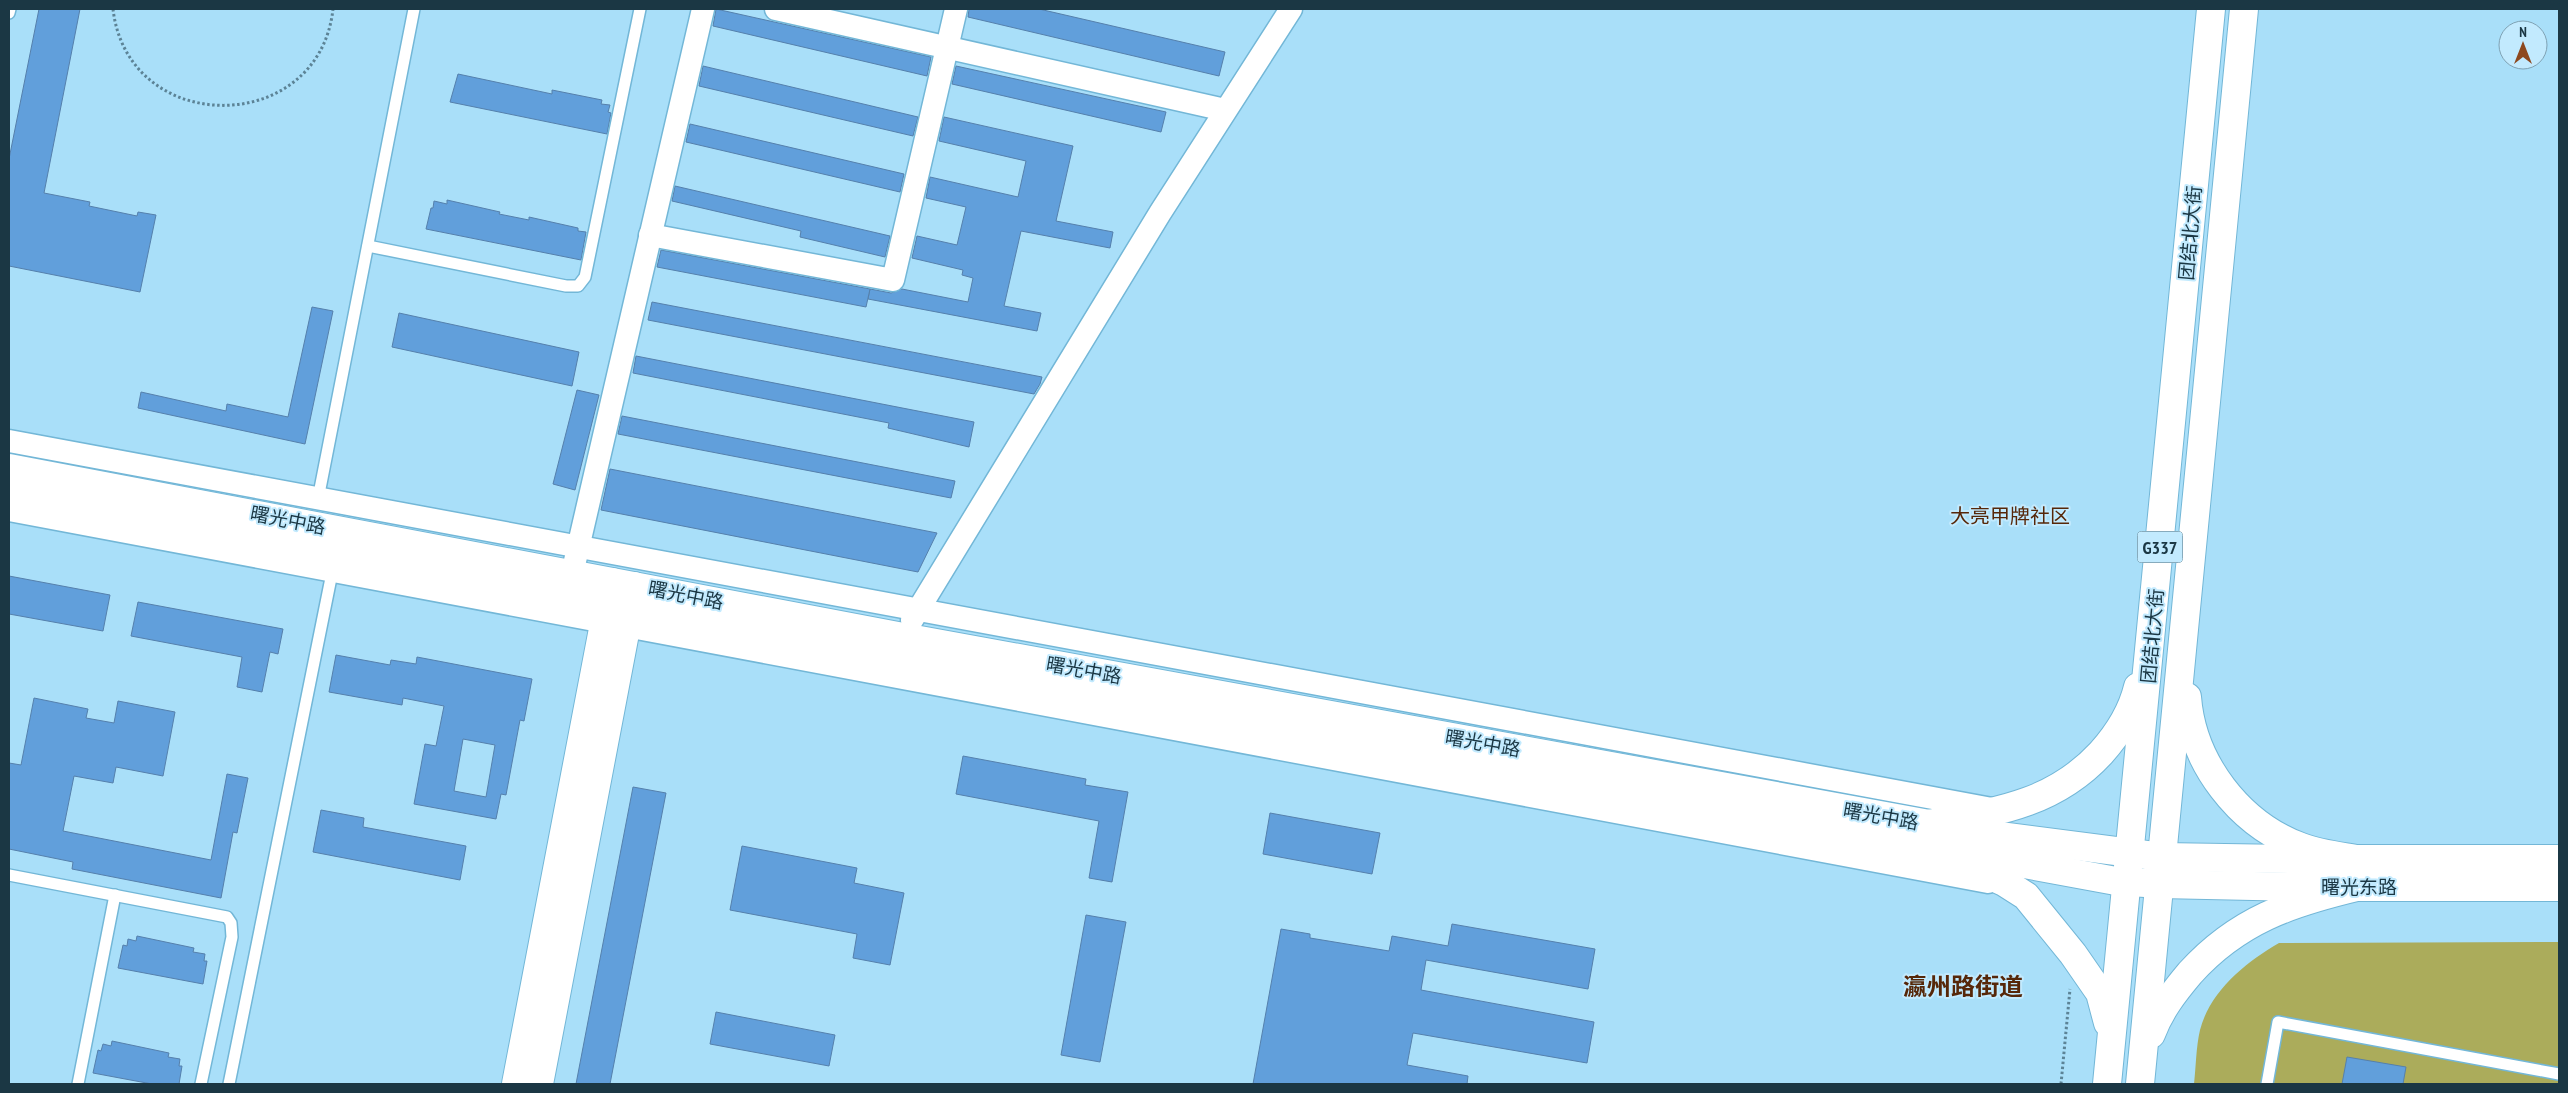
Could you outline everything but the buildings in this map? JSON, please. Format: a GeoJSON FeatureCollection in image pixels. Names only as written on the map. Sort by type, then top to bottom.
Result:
{"type":"FeatureCollection","features":[{"type":"Feature","properties":{"kind":"main road","name":"团结北大街"},"geometry":{"type":"LineString","coordinates":[[2108,1074],[2212,9]]}},
{"type":"Feature","properties":{"kind":"main road","name":"团结北大街"},"geometry":{"type":"LineString","coordinates":[[2141,1071],[2244,9]]}},
{"type":"Feature","properties":{"kind":"main road","name":"曙光中路"},"geometry":{"type":"LineString","coordinates":[[9,468],[572,574],[619,603],[903,636],[1926,835],[2127,882],[2160,884]]}},
{"type":"Feature","properties":{"kind":"main road","name":"曙光中路"},"geometry":{"type":"LineString","coordinates":[[9,488],[334,560],[619,603],[1926,835],[2162,857]]}},
{"type":"Feature","properties":{"kind":"main road"},"geometry":{"type":"LineString","coordinates":[[516,1084],[619,603]]}},
{"type":"Feature","properties":{"kind":"main road"},"geometry":{"type":"LineString","coordinates":[[539,1084],[619,603]]}},
{"type":"Feature","properties":{"kind":"main road"},"geometry":{"type":"LineString","coordinates":[[1926,835],[1996,810],[2021,805],[2048,794],[2074,779],[2112,740],[2126,719],[2137,691],[2152,638]]}},
{"type":"Feature","properties":{"kind":"main road"},"geometry":{"type":"LineString","coordinates":[[2183,642],[2191,722],[2196,743],[2216,780],[2247,814],[2279,837],[2302,847],[2357,859]]}},
{"type":"Feature","properties":{"kind":"main road"},"geometry":{"type":"LineString","coordinates":[[1926,835],[2026,896],[2073,954],[2100,993],[2107,1014],[2108,1074]]}},
{"type":"Feature","properties":{"kind":"main road","name":"曙光东路"},"geometry":{"type":"LineString","coordinates":[[2162,857],[2559,859]]}},
{"type":"Feature","properties":{"kind":"main road","name":"曙光东路"},"geometry":{"type":"LineString","coordinates":[[2160,884],[2357,887],[2559,887]]}},
{"type":"Feature","properties":{"kind":"main road"},"geometry":{"type":"LineString","coordinates":[[2141,1071],[2158,1016],[2174,991],[2200,962],[2226,938],[2278,909],[2308,899],[2357,887]]}},
{"type":"Feature","properties":{"kind":"street"},"geometry":{"type":"LineString","coordinates":[[572,574],[703,9]]}},
{"type":"Feature","properties":{"kind":"street"},"geometry":{"type":"LineString","coordinates":[[776,9],[1225,110]]}},
{"type":"Feature","properties":{"kind":"street"},"geometry":{"type":"LineString","coordinates":[[650,235],[893,280],[956,9]]}},
{"type":"Feature","properties":{"kind":"street"},"geometry":{"type":"LineString","coordinates":[[903,636],[1160,213],[1291,9]]}},
{"type":"Feature","properties":{"kind":"street"},"geometry":{"type":"LineString","coordinates":[[9,441],[1996,810]]}},
{"type":"Feature","properties":{"kind":"street"},"geometry":{"type":"LineString","coordinates":[[9,510],[334,560]]}},
{"type":"Feature","properties":{"kind":"street"},"geometry":{"type":"LineString","coordinates":[[619,603],[2010,886]]}},
{"type":"Feature","properties":{"kind":"lane"},"geometry":{"type":"LineString","coordinates":[[9,13],[10,9]]}},
{"type":"Feature","properties":{"kind":"lane"},"geometry":{"type":"LineString","coordinates":[[318,499],[414,9]]}},
{"type":"Feature","properties":{"kind":"lane"},"geometry":{"type":"LineString","coordinates":[[368,246],[566,286],[578,286],[585,277],[640,9]]}},
{"type":"Feature","properties":{"kind":"lane"},"geometry":{"type":"LineString","coordinates":[[229,1084],[334,560]]}},
{"type":"Feature","properties":{"kind":"lane"},"geometry":{"type":"LineString","coordinates":[[9,875],[227,917],[232,937],[201,1084]]}},
{"type":"Feature","properties":{"kind":"lane"},"geometry":{"type":"LineString","coordinates":[[78,1084],[115,895]]}},
{"type":"Feature","properties":{"kind":"lane"},"geometry":{"type":"LineString","coordinates":[[2267,1084],[2278,1022],[2559,1074]]}},
{"type":"Feature","properties":{"kind":"path"},"geometry":{"type":"LineString","coordinates":[[113,9],[120,37],[128,54],[153,83],[186,101],[224,107],[261,100],[294,81],[319,52],[327,35],[333,9]]}},
{"type":"Feature","properties":{"kind":"path"},"geometry":{"type":"LineString","coordinates":[[2061,1084],[2073,954]]}},
{"type":"Feature","properties":{"kind":"shaded area"},"geometry":{"type":"Polygon","coordinates":[[[2559,942],[2559,1084],[2194,1084],[2200,1030],[2212,1003],[2221,990],[2242,969],[2279,943],[2559,942]]]}},
{"type":"Feature","properties":{"kind":"district","name":"大亮甲牌社区"},"geometry":{"type":"Point","coordinates":[2010,516]}},
{"type":"Feature","properties":{"kind":"district","name":"瀛州路街道"},"geometry":{"type":"Point","coordinates":[1963,986]}}]}
